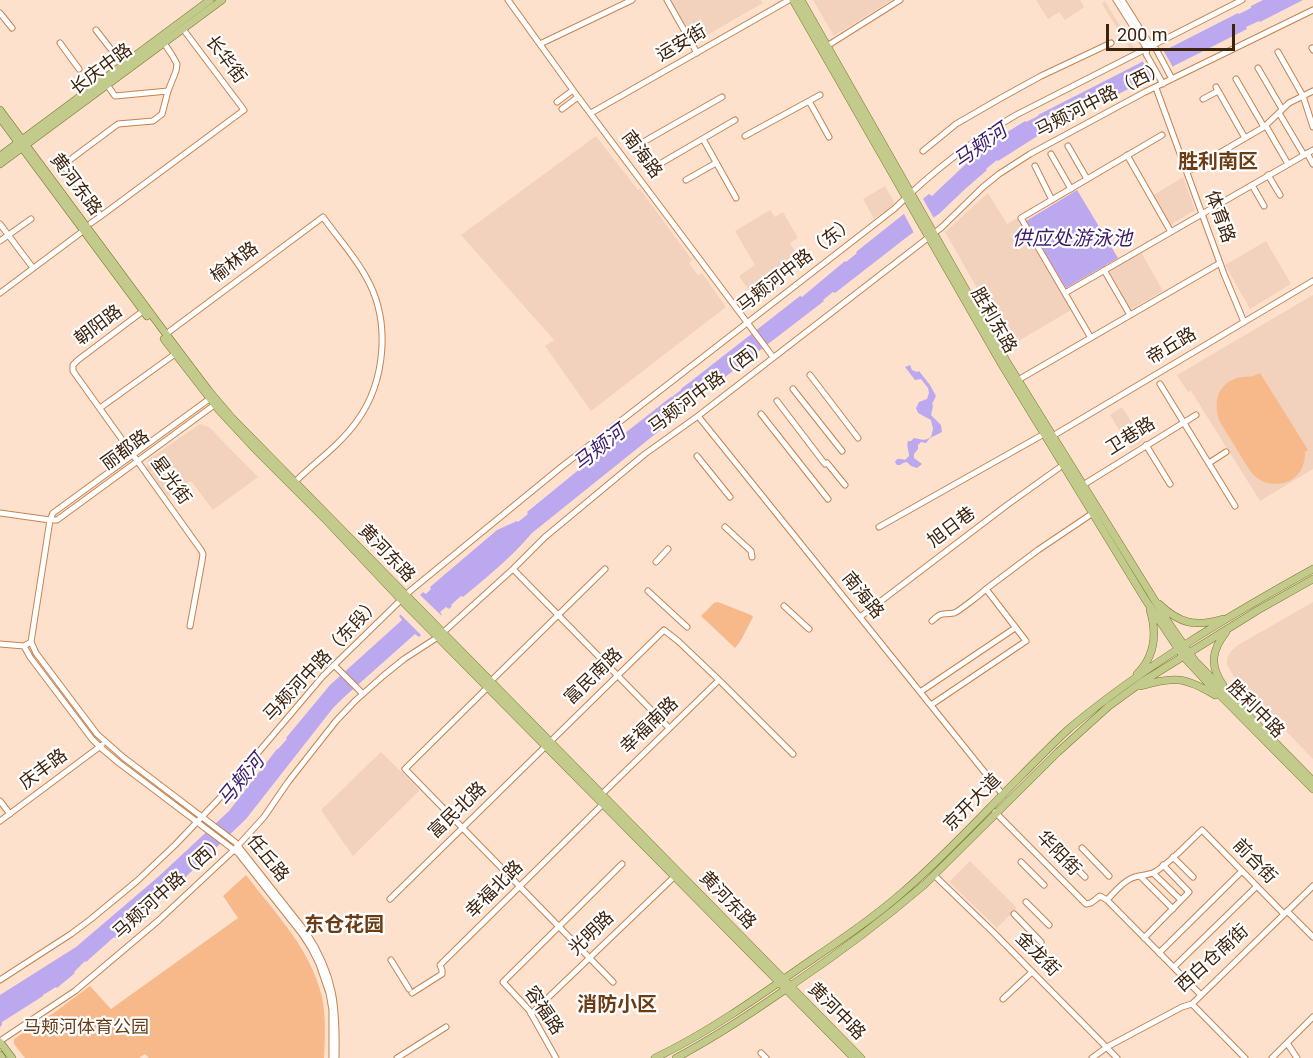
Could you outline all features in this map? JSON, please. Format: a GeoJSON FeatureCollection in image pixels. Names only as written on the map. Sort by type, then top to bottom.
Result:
{"type":"FeatureCollection","features":[{"type":"Feature","properties":{"kind":"main road","name":"长庆中路"},"geometry":{"type":"LineString","coordinates":[[0,164],[22,144],[210,0]]}},
{"type":"Feature","properties":{"kind":"main road","name":"长庆中路"},"geometry":{"type":"LineString","coordinates":[[105,82],[222,0]]}},
{"type":"Feature","properties":{"kind":"main road","name":"胜利东路"},"geometry":{"type":"LineString","coordinates":[[791,0],[908,195]]}},
{"type":"Feature","properties":{"kind":"main road","name":"胜利东路"},"geometry":{"type":"LineString","coordinates":[[804,1],[1002,365],[1083,485],[1148,597]]}},
{"type":"Feature","properties":{"kind":"main road","name":"黄河东路"},"geometry":{"type":"LineString","coordinates":[[0,110],[83,231],[175,354],[214,400],[410,605],[548,744],[603,804],[782,981]]}},
{"type":"Feature","properties":{"kind":"main road","name":"黄河东路"},"geometry":{"type":"LineString","coordinates":[[0,118],[22,144],[229,422],[403,597]]}},
{"type":"Feature","properties":{"kind":"main road","name":"长庆中路"},"geometry":{"type":"LineString","coordinates":[[0,156],[22,144]]}},
{"type":"Feature","properties":{"kind":"main road","name":"胜利东路"},"geometry":{"type":"LineString","coordinates":[[930,234],[1018,380],[1063,465],[1183,651]]}},
{"type":"Feature","properties":{"kind":"main road","name":"京开大道"},"geometry":{"type":"LineString","coordinates":[[676,1058],[701,1045],[788,988],[861,936],[934,875],[1074,737],[1109,706],[1232,617],[1313,569]]}},
{"type":"Feature","properties":{"kind":"main road","name":"京开大道"},"geometry":{"type":"LineString","coordinates":[[655,1058],[696,1037],[782,981],[899,896],[1068,730],[1125,685],[1313,579]]}},
{"type":"Feature","properties":{"kind":"main road"},"geometry":{"type":"LineString","coordinates":[[1148,597],[1179,620],[1206,624],[1232,617]]}},
{"type":"Feature","properties":{"kind":"main road"},"geometry":{"type":"LineString","coordinates":[[1125,685],[1143,668],[1154,645],[1155,626],[1148,597]]}},
{"type":"Feature","properties":{"kind":"main road"},"geometry":{"type":"LineString","coordinates":[[1230,627],[1218,642],[1214,662],[1220,680],[1234,705]]}},
{"type":"Feature","properties":{"kind":"main road","name":"胜利中路"},"geometry":{"type":"LineString","coordinates":[[1183,651],[1313,789]]}},
{"type":"Feature","properties":{"kind":"main road"},"geometry":{"type":"LineString","coordinates":[[1133,689],[1170,679],[1188,681],[1234,705]]}},
{"type":"Feature","properties":{"kind":"main road","name":"胜利中路"},"geometry":{"type":"LineString","coordinates":[[1234,705],[1313,781]]}},
{"type":"Feature","properties":{"kind":"main road","name":"黄河东路"},"geometry":{"type":"LineString","coordinates":[[548,744],[602,794],[788,988]]}},
{"type":"Feature","properties":{"kind":"main road","name":"黄河中路"},"geometry":{"type":"LineString","coordinates":[[788,988],[854,1058]]}},
{"type":"Feature","properties":{"kind":"main road","name":"黄河中路"},"geometry":{"type":"LineString","coordinates":[[788,988],[861,1058]]}},
{"type":"Feature","properties":{"kind":"main road"},"geometry":{"type":"LineString","coordinates":[[0,1042],[12,1058]]}},
{"type":"Feature","properties":{"kind":"street","name":"南海路"},"geometry":{"type":"LineString","coordinates":[[508,0],[773,357]]}},
{"type":"Feature","properties":{"kind":"street"},"geometry":{"type":"LineString","coordinates":[[540,44],[632,0]]}},
{"type":"Feature","properties":{"kind":"street"},"geometry":{"type":"LineString","coordinates":[[666,0],[697,53]]}},
{"type":"Feature","properties":{"kind":"street","name":"运安街"},"geometry":{"type":"LineString","coordinates":[[591,113],[791,0]]}},
{"type":"Feature","properties":{"kind":"street"},"geometry":{"type":"LineString","coordinates":[[827,46],[900,0]]}},
{"type":"Feature","properties":{"kind":"street"},"geometry":{"type":"LineString","coordinates":[[1116,0],[1172,78]]}},
{"type":"Feature","properties":{"kind":"street"},"geometry":{"type":"LineString","coordinates":[[1122,0],[1150,50],[1162,83]]}},
{"type":"Feature","properties":{"kind":"street","name":"马颊河中路（东）"},"geometry":{"type":"LineString","coordinates":[[403,597],[560,468],[749,326],[894,209],[946,162],[997,126],[1150,50],[1242,0]]}},
{"type":"Feature","properties":{"kind":"street","name":"马颊河中路（西）"},"geometry":{"type":"LineString","coordinates":[[0,1042],[75,991],[159,920],[264,817],[288,782],[361,692],[440,634],[545,537],[645,454],[698,416],[930,234],[983,187],[1012,165],[1061,136],[1172,78],[1313,10]]}},
{"type":"Feature","properties":{"kind":"street"},"geometry":{"type":"LineString","coordinates":[[0,13],[12,28]]}},
{"type":"Feature","properties":{"kind":"street","name":"长华街"},"geometry":{"type":"LineString","coordinates":[[101,216],[244,110],[183,29]]}},
{"type":"Feature","properties":{"kind":"street"},"geometry":{"type":"LineString","coordinates":[[96,30],[110,48]]}},
{"type":"Feature","properties":{"kind":"street"},"geometry":{"type":"LineString","coordinates":[[91,223],[101,216],[63,165],[118,124],[148,122],[162,114],[177,64],[164,42]]}},
{"type":"Feature","properties":{"kind":"street"},"geometry":{"type":"LineString","coordinates":[[60,43],[78,69]]}},
{"type":"Feature","properties":{"kind":"street"},"geometry":{"type":"LineString","coordinates":[[923,151],[956,124],[993,102],[1041,76],[1112,43]]}},
{"type":"Feature","properties":{"kind":"street"},"geometry":{"type":"LineString","coordinates":[[1278,52],[1303,96],[1313,127]]}},
{"type":"Feature","properties":{"kind":"street"},"geometry":{"type":"LineString","coordinates":[[1258,68],[1305,154],[1313,164]]}},
{"type":"Feature","properties":{"kind":"street"},"geometry":{"type":"LineString","coordinates":[[1236,79],[1288,164]]}},
{"type":"Feature","properties":{"kind":"street"},"geometry":{"type":"LineString","coordinates":[[105,82],[115,96],[168,91]]}},
{"type":"Feature","properties":{"kind":"street","name":"体育路"},"geometry":{"type":"LineString","coordinates":[[1156,88],[1220,263],[1245,322]]}},
{"type":"Feature","properties":{"kind":"street"},"geometry":{"type":"LineString","coordinates":[[1203,99],[1217,89],[1245,138]]}},
{"type":"Feature","properties":{"kind":"street"},"geometry":{"type":"LineString","coordinates":[[557,102],[573,90]]}},
{"type":"Feature","properties":{"kind":"street"},"geometry":{"type":"LineString","coordinates":[[1187,172],[1265,126],[1289,103],[1313,91]]}},
{"type":"Feature","properties":{"kind":"street"},"geometry":{"type":"LineString","coordinates":[[745,136],[820,94]]}},
{"type":"Feature","properties":{"kind":"street"},"geometry":{"type":"LineString","coordinates":[[562,109],[578,97]]}},
{"type":"Feature","properties":{"kind":"street"},"geometry":{"type":"LineString","coordinates":[[645,141],[722,97]]}},
{"type":"Feature","properties":{"kind":"street"},"geometry":{"type":"LineString","coordinates":[[808,101],[829,136]]}},
{"type":"Feature","properties":{"kind":"street"},"geometry":{"type":"LineString","coordinates":[[658,165],[735,120]]}},
{"type":"Feature","properties":{"kind":"street"},"geometry":{"type":"LineString","coordinates":[[1091,338],[1021,218],[1162,135]]}},
{"type":"Feature","properties":{"kind":"street"},"geometry":{"type":"LineString","coordinates":[[703,139],[736,198]]}},
{"type":"Feature","properties":{"kind":"street"},"geometry":{"type":"LineString","coordinates":[[1068,146],[1087,179]]}},
{"type":"Feature","properties":{"kind":"street"},"geometry":{"type":"LineString","coordinates":[[1065,294],[1313,150]]}},
{"type":"Feature","properties":{"kind":"street"},"geometry":{"type":"LineString","coordinates":[[1051,154],[1071,189]]}},
{"type":"Feature","properties":{"kind":"street"},"geometry":{"type":"LineString","coordinates":[[1127,155],[1171,232]]}},
{"type":"Feature","properties":{"kind":"street"},"geometry":{"type":"LineString","coordinates":[[686,180],[716,163]]}},
{"type":"Feature","properties":{"kind":"street"},"geometry":{"type":"LineString","coordinates":[[1035,166],[1052,200]]}},
{"type":"Feature","properties":{"kind":"street"},"geometry":{"type":"LineString","coordinates":[[1268,175],[1280,195]]}},
{"type":"Feature","properties":{"kind":"street"},"geometry":{"type":"LineString","coordinates":[[1252,185],[1264,206]]}},
{"type":"Feature","properties":{"kind":"street","name":"榆林路"},"geometry":{"type":"LineString","coordinates":[[165,334],[323,217],[367,278],[379,315],[382,349],[372,396],[357,421],[336,445],[294,482]]}},
{"type":"Feature","properties":{"kind":"street"},"geometry":{"type":"LineString","coordinates":[[0,241],[32,219]]}},
{"type":"Feature","properties":{"kind":"street"},"geometry":{"type":"LineString","coordinates":[[0,224],[33,268]]}},
{"type":"Feature","properties":{"kind":"street"},"geometry":{"type":"LineString","coordinates":[[0,293],[83,231]]}},
{"type":"Feature","properties":{"kind":"street"},"geometry":{"type":"LineString","coordinates":[[1018,380],[1220,263]]}},
{"type":"Feature","properties":{"kind":"street"},"geometry":{"type":"LineString","coordinates":[[1104,270],[1130,315]]}},
{"type":"Feature","properties":{"kind":"street","name":"帝丘路"},"geometry":{"type":"LineString","coordinates":[[879,527],[1048,436],[1313,281]]}},
{"type":"Feature","properties":{"kind":"street","name":"朝阳路"},"geometry":{"type":"LineString","coordinates":[[73,365],[143,311]]}},
{"type":"Feature","properties":{"kind":"street"},"geometry":{"type":"LineString","coordinates":[[99,408],[175,354]]}},
{"type":"Feature","properties":{"kind":"street","name":"星光街"},"geometry":{"type":"LineString","coordinates":[[73,365],[74,371],[99,408],[203,554],[190,626]]}},
{"type":"Feature","properties":{"kind":"street"},"geometry":{"type":"LineString","coordinates":[[810,375],[858,438]]}},
{"type":"Feature","properties":{"kind":"street"},"geometry":{"type":"LineString","coordinates":[[1160,384],[1235,506]]}},
{"type":"Feature","properties":{"kind":"street"},"geometry":{"type":"LineString","coordinates":[[793,388],[842,451]]}},
{"type":"Feature","properties":{"kind":"street","name":"丽都路"},"geometry":{"type":"LineString","coordinates":[[214,400],[138,461],[57,520],[50,519],[53,513],[133,454],[214,400]]}},
{"type":"Feature","properties":{"kind":"street"},"geometry":{"type":"LineString","coordinates":[[777,401],[845,485]]}},
{"type":"Feature","properties":{"kind":"street"},"geometry":{"type":"LineString","coordinates":[[761,414],[828,499]]}},
{"type":"Feature","properties":{"kind":"street","name":"卫巷路"},"geometry":{"type":"LineString","coordinates":[[1083,485],[1196,415]]}},
{"type":"Feature","properties":{"kind":"street","name":"南海路"},"geometry":{"type":"LineString","coordinates":[[698,416],[1003,795]]}},
{"type":"Feature","properties":{"kind":"street"},"geometry":{"type":"LineString","coordinates":[[1146,445],[1170,484]]}},
{"type":"Feature","properties":{"kind":"street"},"geometry":{"type":"LineString","coordinates":[[1209,463],[1226,452]]}},
{"type":"Feature","properties":{"kind":"street"},"geometry":{"type":"LineString","coordinates":[[697,456],[730,497]]}},
{"type":"Feature","properties":{"kind":"street","name":"旭日巷"},"geometry":{"type":"LineString","coordinates":[[860,617],[989,518],[1063,465]]}},
{"type":"Feature","properties":{"kind":"street"},"geometry":{"type":"LineString","coordinates":[[0,513],[50,519],[31,642],[24,646],[0,644]]}},
{"type":"Feature","properties":{"kind":"street"},"geometry":{"type":"LineString","coordinates":[[932,621],[941,613],[956,613],[1038,550],[1093,513]]}},
{"type":"Feature","properties":{"kind":"street"},"geometry":{"type":"LineString","coordinates":[[725,527],[751,551],[752,557]]}},
{"type":"Feature","properties":{"kind":"street"},"geometry":{"type":"LineString","coordinates":[[656,562],[668,549]]}},
{"type":"Feature","properties":{"kind":"street"},"geometry":{"type":"LineString","coordinates":[[513,569],[669,728]]}},
{"type":"Feature","properties":{"kind":"street"},"geometry":{"type":"LineString","coordinates":[[605,569],[405,769],[613,982]]}},
{"type":"Feature","properties":{"kind":"street"},"geometry":{"type":"LineString","coordinates":[[931,705],[1026,641],[986,589]]}},
{"type":"Feature","properties":{"kind":"street"},"geometry":{"type":"LineString","coordinates":[[648,591],[687,627]]}},
{"type":"Feature","properties":{"kind":"street","name":"马颊河中路（东段）"},"geometry":{"type":"LineString","coordinates":[[0,980],[71,934],[116,899],[198,822],[311,690],[403,597]]}},
{"type":"Feature","properties":{"kind":"street"},"geometry":{"type":"LineString","coordinates":[[784,606],[809,629]]}},
{"type":"Feature","properties":{"kind":"street"},"geometry":{"type":"LineString","coordinates":[[920,692],[1015,628]]}},
{"type":"Feature","properties":{"kind":"street","name":"富民南路"},"geometry":{"type":"LineString","coordinates":[[548,744],[664,630],[719,680]]}},
{"type":"Feature","properties":{"kind":"street","name":"任丘路"},"geometry":{"type":"LineString","coordinates":[[31,642],[36,652],[105,743],[203,817],[234,846],[294,917],[316,947],[333,992],[336,1018],[336,1058]]}},
{"type":"Feature","properties":{"kind":"street","name":"任丘路"},"geometry":{"type":"LineString","coordinates":[[24,646],[43,675],[100,747],[198,822],[234,846],[296,927],[311,948],[329,993],[332,1010],[332,1058]]}},
{"type":"Feature","properties":{"kind":"street"},"geometry":{"type":"LineString","coordinates":[[334,665],[361,692]]}},
{"type":"Feature","properties":{"kind":"street"},"geometry":{"type":"LineString","coordinates":[[719,680],[793,754]]}},
{"type":"Feature","properties":{"kind":"street","name":"幸福南路"},"geometry":{"type":"LineString","coordinates":[[602,794],[719,680]]}},
{"type":"Feature","properties":{"kind":"street","name":"庆丰路"},"geometry":{"type":"LineString","coordinates":[[0,821],[105,743]]}},
{"type":"Feature","properties":{"kind":"street","name":"富民北路"},"geometry":{"type":"LineString","coordinates":[[390,898],[548,744]]}},
{"type":"Feature","properties":{"kind":"street"},"geometry":{"type":"LineString","coordinates":[[0,801],[10,814]]}},
{"type":"Feature","properties":{"kind":"street","name":"幸福北路"},"geometry":{"type":"LineString","coordinates":[[391,960],[410,991],[438,977],[442,974],[440,965],[603,804]]}},
{"type":"Feature","properties":{"kind":"street","name":"华阳街"},"geometry":{"type":"LineString","coordinates":[[990,807],[1086,904],[1100,896],[1107,900]]}},
{"type":"Feature","properties":{"kind":"street","name":"前合街"},"geometry":{"type":"LineString","coordinates":[[1173,857],[1202,830],[1285,913],[1313,937]]}},
{"type":"Feature","properties":{"kind":"street"},"geometry":{"type":"LineString","coordinates":[[1082,848],[1109,876]]}},
{"type":"Feature","properties":{"kind":"street"},"geometry":{"type":"LineString","coordinates":[[1192,877],[1173,857],[1153,873],[1127,881],[1107,900],[1201,994]]}},
{"type":"Feature","properties":{"kind":"street"},"geometry":{"type":"LineString","coordinates":[[1069,861],[1085,877]]}},
{"type":"Feature","properties":{"kind":"street"},"geometry":{"type":"LineString","coordinates":[[1021,862],[1044,885]]}},
{"type":"Feature","properties":{"kind":"street"},"geometry":{"type":"LineString","coordinates":[[559,926],[622,864]]}},
{"type":"Feature","properties":{"kind":"street"},"geometry":{"type":"LineString","coordinates":[[1144,938],[1190,892],[1163,865]]}},
{"type":"Feature","properties":{"kind":"street"},"geometry":{"type":"LineString","coordinates":[[1159,953],[1242,871]]}},
{"type":"Feature","properties":{"kind":"street"},"geometry":{"type":"LineString","coordinates":[[1153,873],[1181,900]]}},
{"type":"Feature","properties":{"kind":"street","name":"金龙街"},"geometry":{"type":"LineString","coordinates":[[934,875],[1117,1058]]}},
{"type":"Feature","properties":{"kind":"street","name":"光明路"},"geometry":{"type":"LineString","coordinates":[[531,1014],[675,876]]}},
{"type":"Feature","properties":{"kind":"street"},"geometry":{"type":"LineString","coordinates":[[1141,877],[1173,909]]}},
{"type":"Feature","properties":{"kind":"street"},"geometry":{"type":"LineString","coordinates":[[1174,968],[1257,886]]}},
{"type":"Feature","properties":{"kind":"street","name":"西白仓南街"},"geometry":{"type":"LineString","coordinates":[[1092,1058],[1107,1047],[1182,1006],[1192,1004],[1313,886]]}},
{"type":"Feature","properties":{"kind":"street"},"geometry":{"type":"LineString","coordinates":[[1026,902],[1049,925]]}},
{"type":"Feature","properties":{"kind":"street"},"geometry":{"type":"LineString","coordinates":[[1014,914],[1041,942]]}},
{"type":"Feature","properties":{"kind":"street","name":"容福路"},"geometry":{"type":"LineString","coordinates":[[556,1058],[525,1005],[503,982],[559,926]]}},
{"type":"Feature","properties":{"kind":"street"},"geometry":{"type":"LineString","coordinates":[[1003,999],[1032,972]]}},
{"type":"Feature","properties":{"kind":"street"},"geometry":{"type":"LineString","coordinates":[[1192,1004],[1245,1058]]}},
{"type":"Feature","properties":{"kind":"street"},"geometry":{"type":"LineString","coordinates":[[1272,1058],[1313,1017]]}},
{"type":"Feature","properties":{"kind":"street"},"geometry":{"type":"LineString","coordinates":[[397,1058],[446,1027]]}},
{"type":"Feature","properties":{"kind":"street"},"geometry":{"type":"LineString","coordinates":[[0,1042],[2,1057]]}},
{"type":"Feature","properties":{"kind":"street"},"geometry":{"type":"LineString","coordinates":[[1287,1043],[1297,1058]]}},
{"type":"Feature","properties":{"kind":"shaded area"},"geometry":{"type":"Polygon","coordinates":[[[671,0],[761,0],[763,3],[695,42],[671,0]]]}},
{"type":"Feature","properties":{"kind":"shaded area"},"geometry":{"type":"Polygon","coordinates":[[[813,0],[892,0],[834,36],[813,0]]]}},
{"type":"Feature","properties":{"kind":"shaded area"},"geometry":{"type":"Polygon","coordinates":[[[1036,0],[1080,0],[1084,7],[1065,20],[1059,12],[1048,19],[1036,0]]]}},
{"type":"Feature","properties":{"kind":"shaded area"},"geometry":{"type":"Polygon","coordinates":[[[1105,1],[1134,48],[1130,49],[1102,4],[1105,1]]]}},
{"type":"Feature","properties":{"kind":"shaded area"},"geometry":{"type":"Polygon","coordinates":[[[596,136],[638,190],[640,189],[692,260],[689,263],[698,275],[702,273],[726,307],[591,411],[545,346],[554,340],[461,235],[596,136]]]}},
{"type":"Feature","properties":{"kind":"shaded area"},"geometry":{"type":"Polygon","coordinates":[[[1183,177],[1195,210],[1169,226],[1152,196],[1183,177]]]}},
{"type":"Feature","properties":{"kind":"shaded area"},"geometry":{"type":"Polygon","coordinates":[[[885,186],[894,202],[892,207],[874,219],[863,199],[885,186]]]}},
{"type":"Feature","properties":{"kind":"shaded area"},"geometry":{"type":"Polygon","coordinates":[[[988,193],[1007,224],[1017,218],[1071,310],[1010,346],[945,232],[988,193]]]}},
{"type":"Feature","properties":{"kind":"shaded area"},"geometry":{"type":"Polygon","coordinates":[[[770,210],[775,217],[783,212],[798,238],[790,243],[798,257],[750,292],[739,276],[755,265],[735,231],[770,210]]]}},
{"type":"Feature","properties":{"kind":"shaded area"},"geometry":{"type":"Polygon","coordinates":[[[1266,241],[1291,284],[1250,309],[1225,265],[1266,241]]]}},
{"type":"Feature","properties":{"kind":"shaded area"},"geometry":{"type":"Polygon","coordinates":[[[1141,252],[1163,291],[1130,310],[1109,271],[1141,252]]]}},
{"type":"Feature","properties":{"kind":"shaded area"},"geometry":{"type":"Polygon","coordinates":[[[1313,295],[1313,469],[1260,501],[1191,391],[1188,392],[1177,375],[1313,295]]]}},
{"type":"Feature","properties":{"kind":"shaded area"},"geometry":{"type":"Polygon","coordinates":[[[1122,407],[1144,441],[1131,449],[1110,415],[1122,407]]]}},
{"type":"Feature","properties":{"kind":"shaded area"},"geometry":{"type":"Polygon","coordinates":[[[200,424],[209,427],[258,477],[213,510],[191,481],[168,497],[147,469],[148,460],[200,424]]]}},
{"type":"Feature","properties":{"kind":"shaded area"},"geometry":{"type":"Polygon","coordinates":[[[1313,602],[1313,759],[1238,682],[1227,664],[1227,658],[1238,645],[1313,602]]]}},
{"type":"Feature","properties":{"kind":"shaded area"},"geometry":{"type":"Polygon","coordinates":[[[381,752],[420,790],[353,856],[321,810],[381,752]]]}},
{"type":"Feature","properties":{"kind":"shaded area"},"geometry":{"type":"Polygon","coordinates":[[[970,861],[1017,908],[997,928],[949,882],[970,861]]]}},
{"type":"Feature","properties":{"kind":"green space"},"geometry":{"type":"Polygon","coordinates":[[[1260,373],[1308,450],[1305,452],[1300,472],[1291,480],[1282,483],[1268,483],[1254,475],[1218,416],[1218,396],[1224,385],[1237,378],[1260,373]]]}},
{"type":"Feature","properties":{"kind":"green space"},"geometry":{"type":"Polygon","coordinates":[[[718,602],[753,617],[735,648],[701,616],[718,602]]]}},
{"type":"Feature","properties":{"kind":"green space","name":"马颊河体育公园"},"geometry":{"type":"Polygon","coordinates":[[[246,875],[291,932],[310,963],[322,997],[324,1058],[149,1058],[145,1054],[139,1058],[25,1058],[14,1044],[14,1039],[90,986],[111,1009],[238,918],[223,896],[246,875]]]}},
{"type":"Feature","properties":{"kind":"water"},"geometry":{"type":"Polygon","coordinates":[[[1263,0],[1303,0],[1058,123],[997,160],[940,213],[835,293],[833,292],[673,417],[674,419],[532,533],[490,574],[463,597],[461,596],[449,609],[446,607],[440,612],[442,615],[419,637],[415,634],[342,699],[246,819],[167,895],[85,961],[57,988],[2,1022],[0,1027],[0,995],[76,947],[158,877],[229,811],[330,685],[402,620],[399,616],[423,592],[426,594],[431,589],[430,587],[497,530],[518,522],[592,459],[800,296],[802,297],[929,194],[932,196],[969,161],[1001,136],[1025,121],[1263,0]]]}},
{"type":"Feature","properties":{"kind":"water","name":"供应处游泳池"},"geometry":{"type":"Polygon","coordinates":[[[1077,190],[1118,258],[1066,288],[1026,221],[1077,190]]]}},
{"type":"Feature","properties":{"kind":"water"},"geometry":{"type":"Polygon","coordinates":[[[910,365],[912,370],[919,371],[936,396],[932,404],[931,415],[941,425],[942,432],[930,438],[926,443],[921,442],[918,445],[914,458],[922,464],[917,468],[907,462],[897,465],[895,462],[898,459],[905,460],[909,456],[908,441],[914,438],[928,439],[933,429],[931,420],[918,413],[916,408],[919,402],[927,399],[928,388],[921,379],[915,380],[905,367],[910,365]]]}},
{"type":"Feature","properties":{"kind":"pier"},"geometry":{"type":"Polygon","coordinates":[[[1162,48],[1174,69],[1153,80],[1141,58],[1162,48]]]}},
{"type":"Feature","properties":{"kind":"pier"},"geometry":{"type":"Polygon","coordinates":[[[922,197],[935,220],[915,235],[903,212],[922,197]]]}},
{"type":"Feature","properties":{"kind":"pier"},"geometry":{"type":"Polygon","coordinates":[[[419,594],[442,616],[422,636],[399,613],[419,594]]]}},
{"type":"Feature","properties":{"kind":"district","name":"胜利南区"},"geometry":{"type":"Point","coordinates":[1218,163]}},
{"type":"Feature","properties":{"kind":"district","name":"东仓花园"},"geometry":{"type":"Point","coordinates":[344,926]}},
{"type":"Feature","properties":{"kind":"district","name":"消防小区"},"geometry":{"type":"Point","coordinates":[617,1006]}},
{"type":"Feature","properties":{"kind":"water label","name":"马颊河"},"geometry":{"type":"Point","coordinates":[981,147]}},
{"type":"Feature","properties":{"kind":"water label","name":"马颊河"},"geometry":{"type":"Point","coordinates":[600,449]}},
{"type":"Feature","properties":{"kind":"water label","name":"马颊河"},"geometry":{"type":"Point","coordinates":[242,781]}}]}
